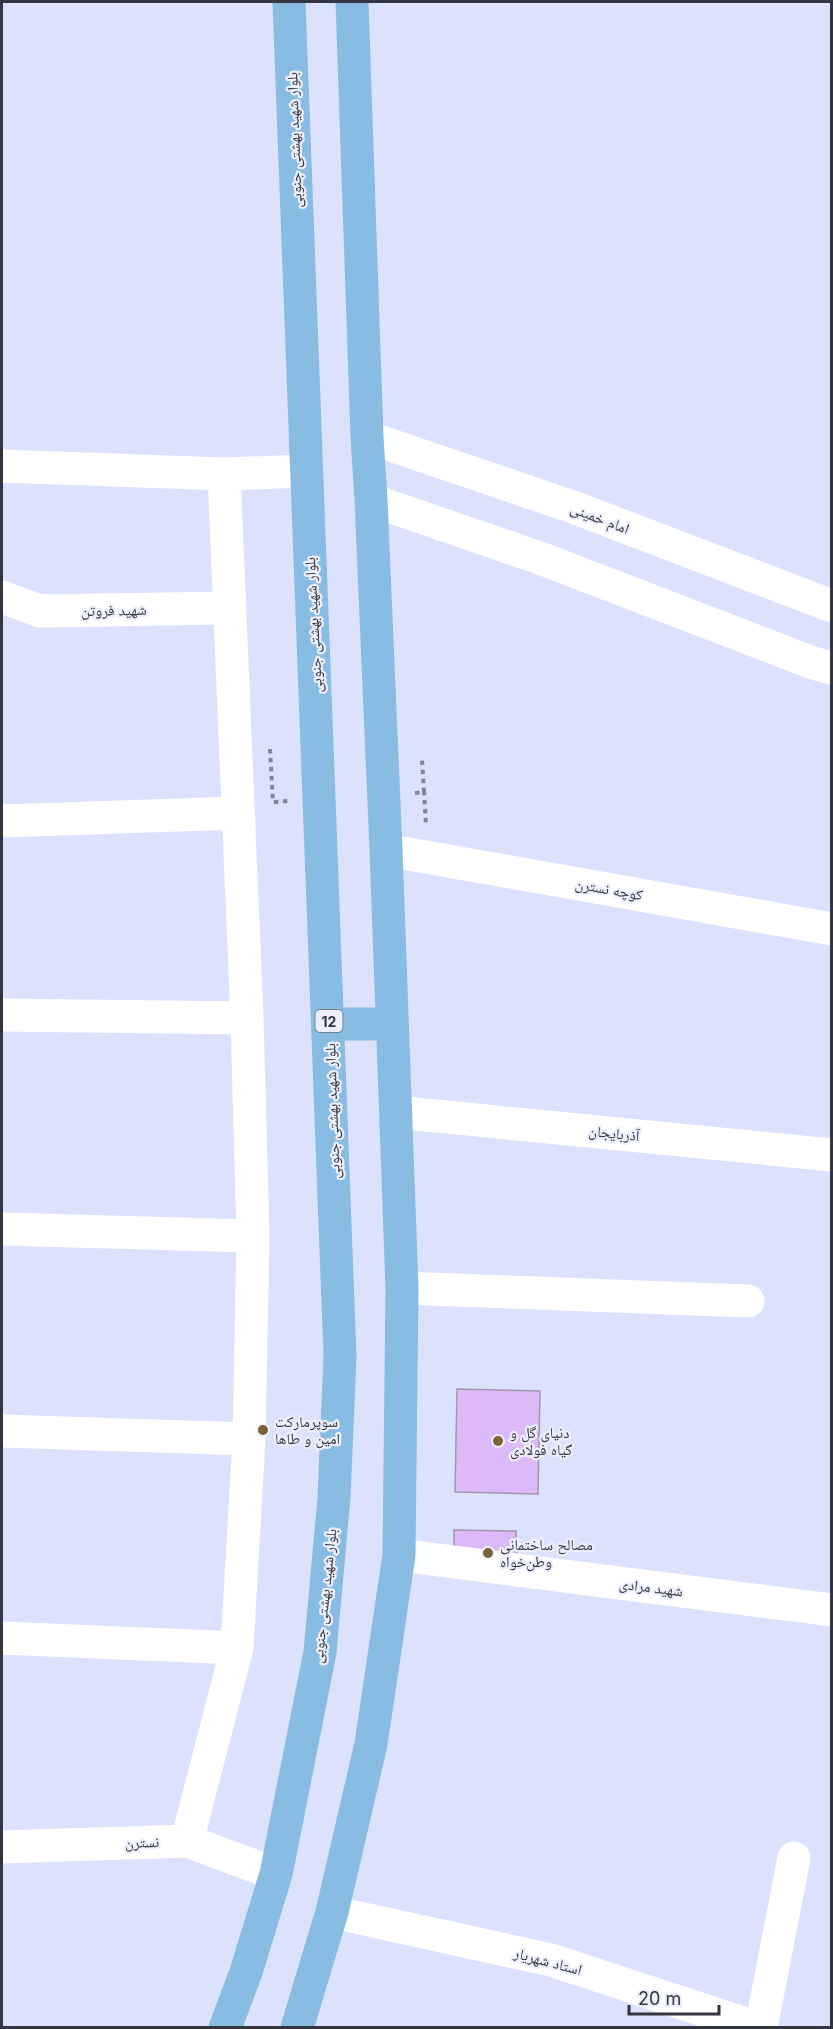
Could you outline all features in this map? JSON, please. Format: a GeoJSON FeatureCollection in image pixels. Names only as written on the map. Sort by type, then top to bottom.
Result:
{"type":"FeatureCollection","features":[{"type":"Feature","properties":{"kind":"main road","name":"بلوار شهید بهشتی جنوبی"},"geometry":{"type":"LineString","coordinates":[[225,2028],[246,1972],[276,1874],[320,1652],[334,1498],[340,1356],[289,2]]}},
{"type":"Feature","properties":{"kind":"main road"},"geometry":{"type":"LineString","coordinates":[[297,2028],[332,1912],[371,1744],[399,1555],[402,1288],[386,850],[367,437],[352,2]]}},
{"type":"Feature","properties":{"kind":"main road"},"geometry":{"type":"LineString","coordinates":[[329,1024],[392,1024]]}},
{"type":"Feature","properties":{"kind":"street","name":"امام خمینی"},"geometry":{"type":"LineString","coordinates":[[367,437],[573,507],[831,606]]}},
{"type":"Feature","properties":{"kind":"street"},"geometry":{"type":"LineString","coordinates":[[2,466],[224,474],[306,471]]}},
{"type":"Feature","properties":{"kind":"street"},"geometry":{"type":"LineString","coordinates":[[187,1840],[237,1648],[249,1439],[253,1236],[247,1018],[224,474]]}},
{"type":"Feature","properties":{"kind":"street"},"geometry":{"type":"LineString","coordinates":[[371,500],[540,558],[831,668]]}},
{"type":"Feature","properties":{"kind":"street","name":"شهید فروتن"},"geometry":{"type":"LineString","coordinates":[[2,597],[40,610],[230,608]]}},
{"type":"Feature","properties":{"kind":"street"},"geometry":{"type":"LineString","coordinates":[[2,821],[237,813]]}},
{"type":"Feature","properties":{"kind":"street","name":"کوچه نسترن"},"geometry":{"type":"LineString","coordinates":[[386,850],[831,929]]}},
{"type":"Feature","properties":{"kind":"street"},"geometry":{"type":"LineString","coordinates":[[2,1015],[247,1018]]}},
{"type":"Feature","properties":{"kind":"street","name":"آذربایجان"},"geometry":{"type":"LineString","coordinates":[[396,1112],[831,1155]]}},
{"type":"Feature","properties":{"kind":"street"},"geometry":{"type":"LineString","coordinates":[[2,1229],[253,1236]]}},
{"type":"Feature","properties":{"kind":"street"},"geometry":{"type":"LineString","coordinates":[[402,1288],[748,1301]]}},
{"type":"Feature","properties":{"kind":"street"},"geometry":{"type":"LineString","coordinates":[[2,1431],[249,1439]]}},
{"type":"Feature","properties":{"kind":"street","name":"شهید مرادی"},"geometry":{"type":"LineString","coordinates":[[399,1555],[831,1610]]}},
{"type":"Feature","properties":{"kind":"street"},"geometry":{"type":"LineString","coordinates":[[2,1638],[237,1648]]}},
{"type":"Feature","properties":{"kind":"street","name":"نسترن"},"geometry":{"type":"LineString","coordinates":[[2,1847],[187,1840],[276,1874]]}},
{"type":"Feature","properties":{"kind":"street"},"geometry":{"type":"LineString","coordinates":[[760,2028],[794,1858]]}},
{"type":"Feature","properties":{"kind":"street","name":"استاد شهریار"},"geometry":{"type":"LineString","coordinates":[[332,1912],[551,1960],[760,2028]]}},
{"type":"Feature","properties":{"kind":"path"},"geometry":{"type":"LineString","coordinates":[[269,740],[273,802]]}},
{"type":"Feature","properties":{"kind":"path"},"geometry":{"type":"LineString","coordinates":[[422,760],[424,792]]}},
{"type":"Feature","properties":{"kind":"path"},"geometry":{"type":"LineString","coordinates":[[423,771],[427,857]]}},
{"type":"Feature","properties":{"kind":"building","name":"دنیای گل و گیاه فولادی"},"geometry":{"type":"Polygon","coordinates":[[[457,1389],[540,1391],[538,1494],[455,1492],[457,1389]]]}},
{"type":"Feature","properties":{"kind":"building","name":"مصالح ساختمانی وطن‌خواه"},"geometry":{"type":"Polygon","coordinates":[[[454,1530],[516,1531],[517,1563],[463,1560],[454,1545],[454,1530]]]}},
{"type":"Feature","properties":{"kind":"place","name":"سوپرمارکت امین و طاها"},"geometry":{"type":"Point","coordinates":[263,1430]}},
{"type":"Feature","properties":{"kind":"place","name":"دنیای گل و گیاه فولادی"},"geometry":{"type":"Point","coordinates":[498,1441]}},
{"type":"Feature","properties":{"kind":"place","name":"مصالح ساختمانی وطن‌خواه"},"geometry":{"type":"Point","coordinates":[488,1553]}}]}
